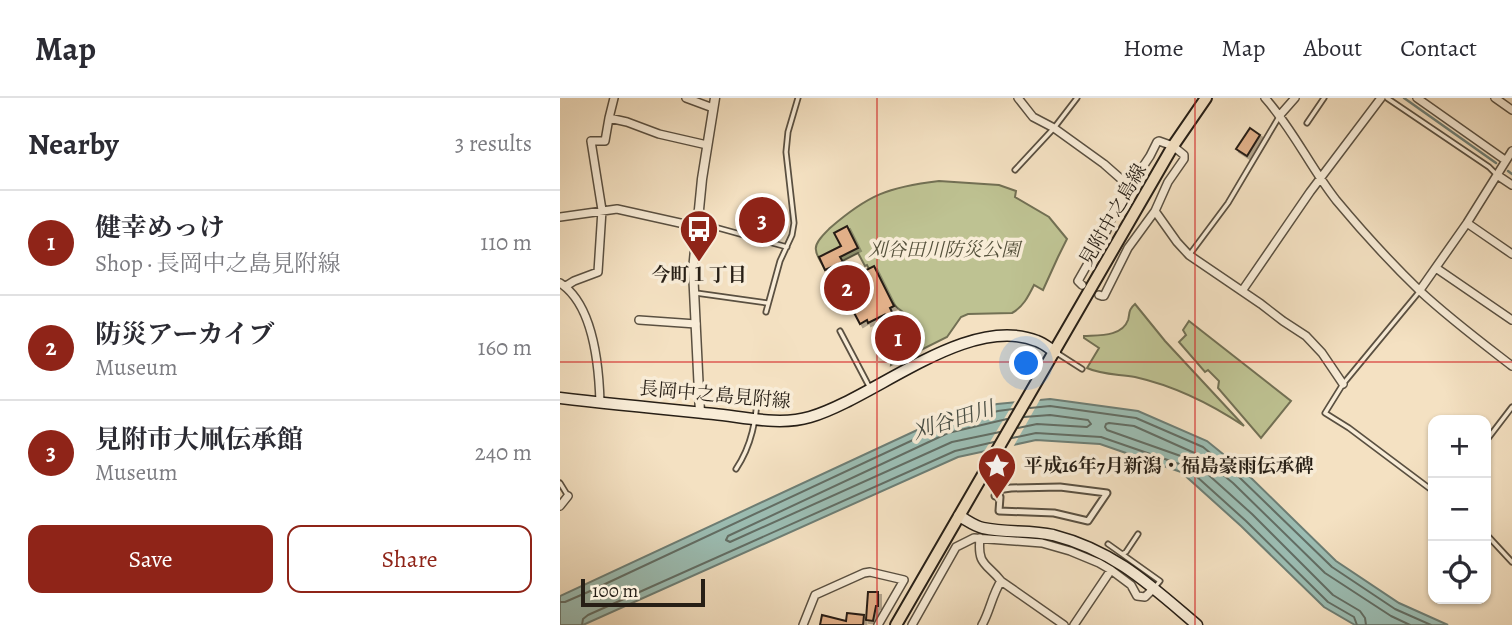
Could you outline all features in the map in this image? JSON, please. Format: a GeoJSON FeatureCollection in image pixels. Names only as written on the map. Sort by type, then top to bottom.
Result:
{"type":"FeatureCollection","features":[{"type":"Feature","properties":{"kind":"main road","name":"見附中之島線"},"geometry":{"type":"LineString","coordinates":[[959,516],[1173,146],[1206,98]]}},
{"type":"Feature","properties":{"kind":"main road","name":"長岡中之島見附線"},"geometry":{"type":"LineString","coordinates":[[560,398],[794,421],[824,412],[955,346],[989,336],[1015,336],[1034,340],[1055,352]]}},
{"type":"Feature","properties":{"kind":"main road"},"geometry":{"type":"LineString","coordinates":[[896,625],[959,516],[983,528],[1030,532],[1070,540],[1104,553],[1154,588],[1197,625]]}},
{"type":"Feature","properties":{"kind":"street"},"geometry":{"type":"LineString","coordinates":[[600,402],[600,379],[588,321],[563,284],[598,272],[602,210],[591,141],[605,141],[614,98]]}},
{"type":"Feature","properties":{"kind":"street"},"geometry":{"type":"LineString","coordinates":[[686,98],[713,108]]}},
{"type":"Feature","properties":{"kind":"street"},"geometry":{"type":"LineString","coordinates":[[700,413],[693,270],[715,98]]}},
{"type":"Feature","properties":{"kind":"street"},"geometry":{"type":"LineString","coordinates":[[1018,98],[1033,117],[1054,128],[1104,164],[1129,186]]}},
{"type":"Feature","properties":{"kind":"street"},"geometry":{"type":"LineString","coordinates":[[1265,98],[1280,115],[1336,200],[1420,290],[1512,366]]}},
{"type":"Feature","properties":{"kind":"street"},"geometry":{"type":"LineString","coordinates":[[1280,115],[1295,98]]}},
{"type":"Feature","properties":{"kind":"street"},"geometry":{"type":"LineString","coordinates":[[1242,291],[1320,178],[1381,98]]}},
{"type":"Feature","properties":{"kind":"street"},"geometry":{"type":"LineString","coordinates":[[1417,98],[1506,160]]}},
{"type":"Feature","properties":{"kind":"street"},"geometry":{"type":"LineString","coordinates":[[1495,98],[1512,110]]}},
{"type":"Feature","properties":{"kind":"street"},"geometry":{"type":"LineString","coordinates":[[608,118],[707,145]]}},
{"type":"Feature","properties":{"kind":"street"},"geometry":{"type":"LineString","coordinates":[[1082,285],[1078,281],[1107,230],[1116,206],[1157,142],[1173,146],[1184,155],[1184,159],[1168,182],[1155,211],[1128,248],[1104,296],[1099,295]]}},
{"type":"Feature","properties":{"kind":"street"},"geometry":{"type":"LineString","coordinates":[[1420,290],[1467,223],[1512,151]]}},
{"type":"Feature","properties":{"kind":"street"},"geometry":{"type":"LineString","coordinates":[[1497,175],[1512,185]]}},
{"type":"Feature","properties":{"kind":"street"},"geometry":{"type":"LineString","coordinates":[[560,217],[617,209],[698,225]]}},
{"type":"Feature","properties":{"kind":"street"},"geometry":{"type":"LineString","coordinates":[[1155,211],[1189,255],[1306,335],[1343,384]]}},
{"type":"Feature","properties":{"kind":"street"},"geometry":{"type":"LineString","coordinates":[[1467,223],[1512,254]]}},
{"type":"Feature","properties":{"kind":"street"},"geometry":{"type":"LineString","coordinates":[[1436,268],[1512,320]]}},
{"type":"Feature","properties":{"kind":"street"},"geometry":{"type":"LineString","coordinates":[[639,320],[696,324]]}},
{"type":"Feature","properties":{"kind":"street"},"geometry":{"type":"LineString","coordinates":[[1060,486],[1107,493],[1088,521],[1054,513],[999,511],[1000,497],[995,496],[998,491],[1011,488],[1060,486]]}},
{"type":"Feature","properties":{"kind":"street"},"geometry":{"type":"LineString","coordinates":[[560,506],[568,496]]}},
{"type":"Feature","properties":{"kind":"street"},"geometry":{"type":"LineString","coordinates":[[912,625],[956,547],[974,538],[1051,545],[1080,555],[1116,561],[1137,596],[1144,597],[1154,588]]}},
{"type":"Feature","properties":{"kind":"street"},"geometry":{"type":"LineString","coordinates":[[980,538],[979,550],[983,564],[1001,581],[1064,625]]}},
{"type":"Feature","properties":{"kind":"street"},"geometry":{"type":"LineString","coordinates":[[1074,625],[1116,561]]}},
{"type":"Feature","properties":{"kind":"street"},"geometry":{"type":"LineString","coordinates":[[803,625],[815,595],[870,572],[906,581],[878,625]]}},
{"type":"Feature","properties":{"kind":"street"},"geometry":{"type":"LineString","coordinates":[[982,625],[1001,581]]}},
{"type":"Feature","properties":{"kind":"lane"},"geometry":{"type":"LineString","coordinates":[[765,312],[794,223],[786,152],[788,132],[798,98]]}},
{"type":"Feature","properties":{"kind":"lane"},"geometry":{"type":"LineString","coordinates":[[1015,170],[1054,128],[1077,98]]}},
{"type":"Feature","properties":{"kind":"lane"},"geometry":{"type":"LineString","coordinates":[[1307,123],[1324,98]]}},
{"type":"Feature","properties":{"kind":"lane"},"geometry":{"type":"LineString","coordinates":[[1387,98],[1497,175]]}},
{"type":"Feature","properties":{"kind":"lane"},"geometry":{"type":"LineString","coordinates":[[1189,255],[1228,203],[1280,115]]}},
{"type":"Feature","properties":{"kind":"lane"},"geometry":{"type":"LineString","coordinates":[[698,225],[787,247]]}},
{"type":"Feature","properties":{"kind":"lane"},"geometry":{"type":"LineString","coordinates":[[1420,290],[1343,384],[1325,412],[1428,487]]}},
{"type":"Feature","properties":{"kind":"lane"},"geometry":{"type":"LineString","coordinates":[[694,292],[767,303]]}},
{"type":"Feature","properties":{"kind":"lane"},"geometry":{"type":"LineString","coordinates":[[840,331],[871,390]]}},
{"type":"Feature","properties":{"kind":"lane"},"geometry":{"type":"LineString","coordinates":[[1055,352],[1082,369]]}},
{"type":"Feature","properties":{"kind":"lane"},"geometry":{"type":"LineString","coordinates":[[736,469],[751,441],[758,391]]}},
{"type":"Feature","properties":{"kind":"lane"},"geometry":{"type":"LineString","coordinates":[[1491,434],[1512,407]]}},
{"type":"Feature","properties":{"kind":"lane"},"geometry":{"type":"LineString","coordinates":[[560,483],[568,496]]}},
{"type":"Feature","properties":{"kind":"lane"},"geometry":{"type":"LineString","coordinates":[[1108,544],[1116,561],[1138,534]]}},
{"type":"Feature","properties":{"kind":"lane"},"geometry":{"type":"LineString","coordinates":[[1491,539],[1512,562]]}},
{"type":"Feature","properties":{"kind":"green space","name":"刈谷田川防災公園"},"geometry":{"type":"Polygon","coordinates":[[[939,181],[999,185],[1016,191],[1015,197],[1049,217],[1067,239],[1043,290],[1034,285],[1016,311],[968,314],[961,317],[947,337],[891,365],[892,357],[900,356],[899,350],[910,339],[910,329],[916,326],[892,302],[874,267],[869,269],[865,266],[858,253],[825,270],[816,247],[820,238],[830,228],[868,200],[906,186],[939,181]]]}},
{"type":"Feature","properties":{"kind":"green space"},"geometry":{"type":"Polygon","coordinates":[[[1135,304],[1165,341],[1244,426],[1206,403],[1164,385],[1087,368],[1099,348],[1084,336],[1121,330],[1135,304]]]}},
{"type":"Feature","properties":{"kind":"green space"},"geometry":{"type":"Polygon","coordinates":[[[1189,321],[1291,401],[1261,438],[1218,388],[1219,381],[1208,370],[1205,372],[1179,342],[1186,335],[1183,330],[1189,321]]]}},
{"type":"Feature","properties":{"kind":"water","name":"刈谷田川"},"geometry":{"type":"Polygon","coordinates":[[[1050,399],[1138,411],[1207,441],[1244,471],[1336,561],[1399,603],[1448,625],[1355,625],[1324,607],[1181,472],[1100,444],[1036,440],[958,457],[583,625],[560,625],[560,596],[943,418],[997,404],[1050,399]]]}},
{"type":"Feature","properties":{"kind":"pier"},"geometry":{"type":"Polygon","coordinates":[[[1042,396],[1012,449],[982,455],[1016,399],[1042,396]]]}},
{"type":"Feature","properties":{"kind":"building"},"geometry":{"type":"Polygon","coordinates":[[[1250,128],[1260,135],[1247,156],[1236,149],[1250,128]]]}},
{"type":"Feature","properties":{"kind":"building"},"geometry":{"type":"Polygon","coordinates":[[[742,209],[784,221],[781,231],[739,218],[742,209]]]}},
{"type":"Feature","properties":{"kind":"building"},"geometry":{"type":"Polygon","coordinates":[[[847,226],[858,248],[840,257],[843,262],[825,270],[819,257],[841,246],[834,233],[847,226]]]}},
{"type":"Feature","properties":{"kind":"building"},"geometry":{"type":"Polygon","coordinates":[[[874,266],[894,306],[890,308],[895,318],[906,322],[911,332],[909,343],[899,351],[900,355],[897,357],[885,355],[879,349],[881,346],[878,336],[884,315],[860,324],[839,284],[874,266]]]}},
{"type":"Feature","properties":{"kind":"building"},"geometry":{"type":"Polygon","coordinates":[[[868,592],[878,592],[878,606],[873,621],[866,620],[868,592]]]}},
{"type":"Feature","properties":{"kind":"building"},"geometry":{"type":"Polygon","coordinates":[[[847,613],[864,615],[863,625],[820,625],[822,615],[846,621],[847,613]]]}},
{"type":"Feature","properties":{"kind":"waterway"},"geometry":{"type":"LineString","coordinates":[[1404,98],[1496,163]]}},
{"type":"Feature","properties":{"kind":"waterway"},"geometry":{"type":"LineString","coordinates":[[1508,171],[1512,174]]}},
{"type":"Feature","properties":{"kind":"place","name":"見附市大凧伝承館"},"geometry":{"type":"Point","coordinates":[762,220]}},
{"type":"Feature","properties":{"kind":"place","name":"今町１丁目"},"geometry":{"type":"Point","coordinates":[699,263]}},
{"type":"Feature","properties":{"kind":"place","name":"防災アーカイブ"},"geometry":{"type":"Point","coordinates":[847,288]}},
{"type":"Feature","properties":{"kind":"place","name":"健幸めっけ"},"geometry":{"type":"Point","coordinates":[898,338]}},
{"type":"Feature","properties":{"kind":"place","name":"平成16年7月新潟・福島豪雨伝承碑"},"geometry":{"type":"Point","coordinates":[997,500]}}]}
